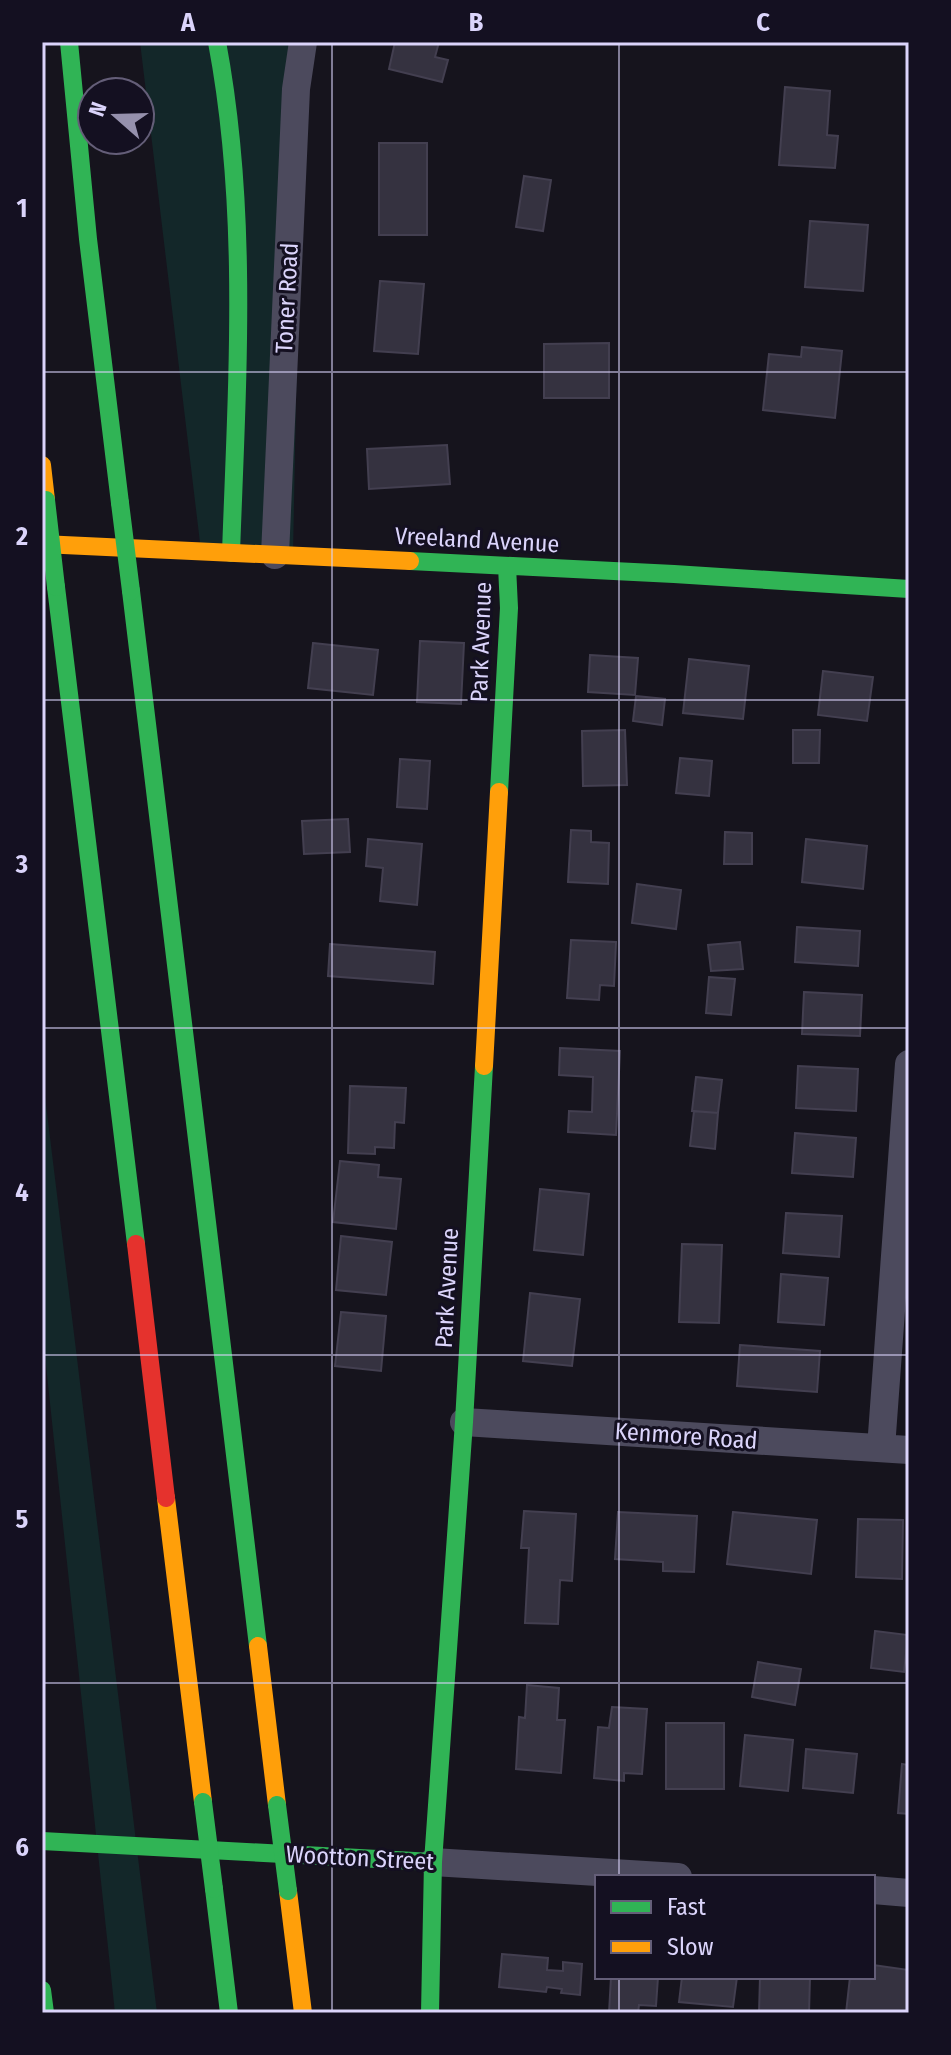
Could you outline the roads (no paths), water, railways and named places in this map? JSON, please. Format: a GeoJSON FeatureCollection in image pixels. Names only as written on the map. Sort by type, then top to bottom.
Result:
{"type":"FeatureCollection","features":[{"type":"Feature","properties":{"kind":"main road"},"geometry":{"type":"LineString","coordinates":[[69,42],[88,239],[303,2013]]}},
{"type":"Feature","properties":{"kind":"main road"},"geometry":{"type":"LineString","coordinates":[[217,42],[229,116],[239,237],[231,553]]}},
{"type":"Feature","properties":{"kind":"main road"},"geometry":{"type":"LineString","coordinates":[[42,465],[229,2013]]}},
{"type":"Feature","properties":{"kind":"main road","name":"Vreeland Avenue"},"geometry":{"type":"LineString","coordinates":[[42,544],[909,589]]}},
{"type":"Feature","properties":{"kind":"main road","name":"Park Avenue"},"geometry":{"type":"LineString","coordinates":[[430,2013],[433,1862],[464,1422],[508,624],[507,566]]}},
{"type":"Feature","properties":{"kind":"main road","name":"Wootton Street"},"geometry":{"type":"LineString","coordinates":[[42,1841],[433,1862]]}},
{"type":"Feature","properties":{"kind":"main road"},"geometry":{"type":"LineString","coordinates":[[42,1990],[45,2013]]}},
{"type":"Feature","properties":{"kind":"street","name":"Toner Road"},"geometry":{"type":"LineString","coordinates":[[275,555],[296,89],[303,42]]}},
{"type":"Feature","properties":{"kind":"street"},"geometry":{"type":"LineString","coordinates":[[895,1449],[909,1064]]}},
{"type":"Feature","properties":{"kind":"street","name":"Kenmore Road"},"geometry":{"type":"LineString","coordinates":[[464,1422],[895,1449]]}},
{"type":"Feature","properties":{"kind":"street","name":"Wootton Street"},"geometry":{"type":"LineString","coordinates":[[433,1862],[645,1875]]}},
{"type":"Feature","properties":{"kind":"street"},"geometry":{"type":"LineString","coordinates":[[875,1890],[909,1893]]}}]}
